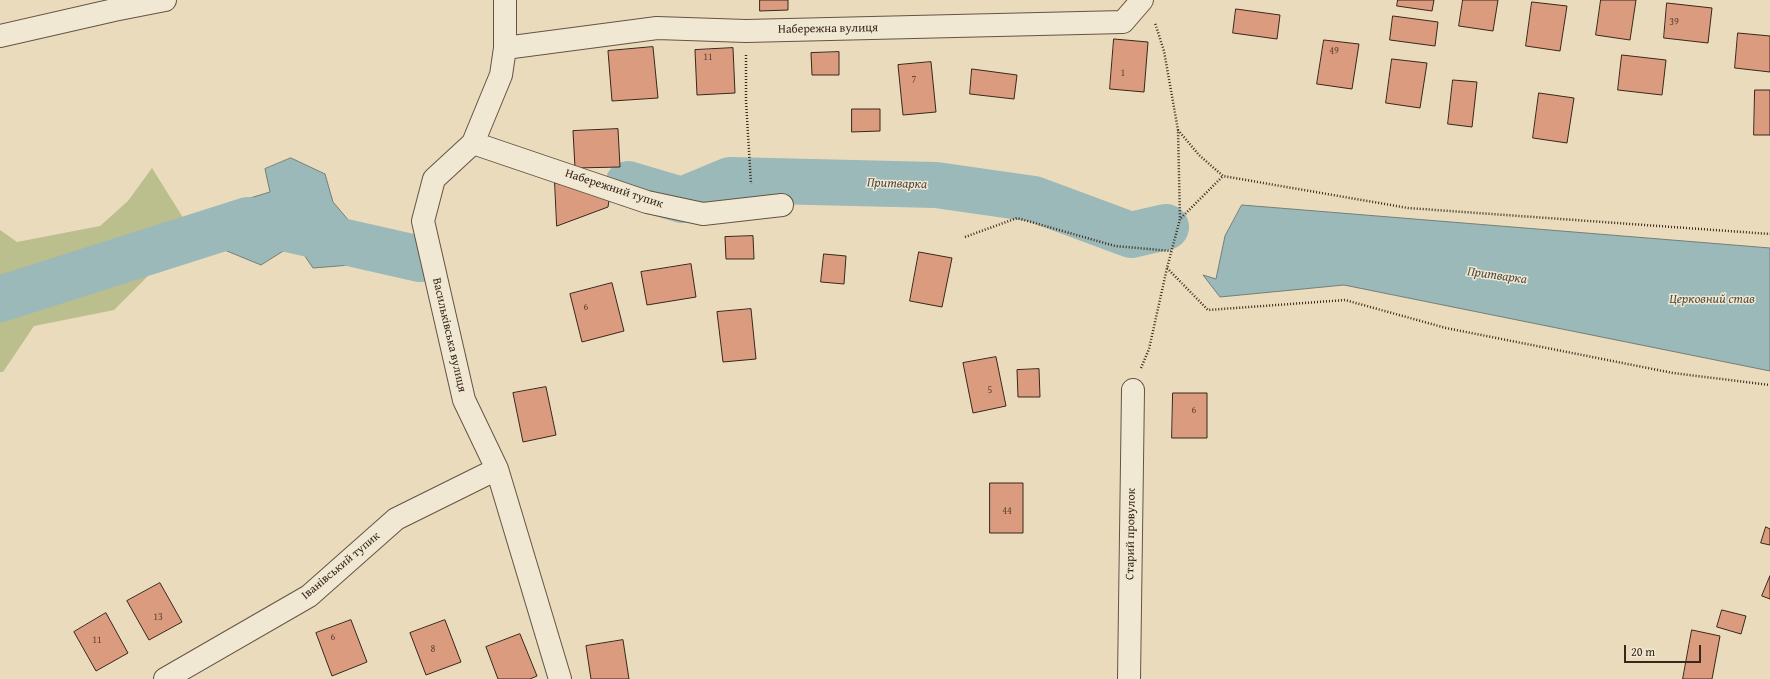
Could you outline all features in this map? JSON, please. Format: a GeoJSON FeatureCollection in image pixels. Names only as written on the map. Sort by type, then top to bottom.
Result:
{"type":"FeatureCollection","features":[{"type":"Feature","properties":{"kind":"street"},"geometry":{"type":"LineString","coordinates":[[0,36],[165,0]]}},
{"type":"Feature","properties":{"kind":"street","name":"Васильківська вулиця"},"geometry":{"type":"LineString","coordinates":[[505,0],[505,48],[501,75],[474,143],[434,179],[423,221],[464,400],[497,469],[560,679]]}},
{"type":"Feature","properties":{"kind":"street","name":"Набережна вулиця"},"geometry":{"type":"LineString","coordinates":[[505,48],[656,28],[746,31],[1123,22],[1142,0]]}},
{"type":"Feature","properties":{"kind":"street","name":"Набережний тупик"},"geometry":{"type":"LineString","coordinates":[[474,143],[647,202],[703,214],[782,205]]}},
{"type":"Feature","properties":{"kind":"street","name":"Старий провулок"},"geometry":{"type":"LineString","coordinates":[[1129,679],[1133,390]]}},
{"type":"Feature","properties":{"kind":"street","name":"Іванівський тупик"},"geometry":{"type":"LineString","coordinates":[[165,679],[309,596],[396,519],[497,469]]}},
{"type":"Feature","properties":{"kind":"path"},"geometry":{"type":"LineString","coordinates":[[1149,349],[1171,251],[1180,219],[1178,130],[1164,50],[1154,22]]}},
{"type":"Feature","properties":{"kind":"path"},"geometry":{"type":"LineString","coordinates":[[746,31],[746,101],[751,188]]}},
{"type":"Feature","properties":{"kind":"path"},"geometry":{"type":"LineString","coordinates":[[1178,130],[1199,155],[1223,176],[1408,208],[1770,234]]}},
{"type":"Feature","properties":{"kind":"path"},"geometry":{"type":"LineString","coordinates":[[1180,219],[1223,176]]}},
{"type":"Feature","properties":{"kind":"path"},"geometry":{"type":"LineString","coordinates":[[965,237],[1017,218],[1115,246],[1171,251]]}},
{"type":"Feature","properties":{"kind":"path"},"geometry":{"type":"LineString","coordinates":[[1167,268],[1208,310],[1345,300],[1446,328],[1674,373],[1770,385]]}},
{"type":"Feature","properties":{"kind":"green space"},"geometry":{"type":"Polygon","coordinates":[[[152,168],[192,232],[114,310],[34,326],[3,372],[0,372],[0,230],[17,242],[100,226],[128,201],[152,168]]]}},
{"type":"Feature","properties":{"kind":"water"},"geometry":{"type":"Polygon","coordinates":[[[291,158],[325,174],[333,202],[367,242],[350,265],[313,268],[296,243],[261,265],[222,249],[237,202],[270,192],[265,169],[291,158]]]}},
{"type":"Feature","properties":{"kind":"water","name":"Церковний став"},"geometry":{"type":"Polygon","coordinates":[[[1242,205],[1770,248],[1770,371],[1344,285],[1220,297],[1203,275],[1216,279],[1225,236],[1242,205]]]}},
{"type":"Feature","properties":{"kind":"building"},"geometry":{"type":"Polygon","coordinates":[[[760,0],[788,0],[788,10],[760,11],[760,0]]]}},
{"type":"Feature","properties":{"kind":"building"},"geometry":{"type":"Polygon","coordinates":[[[1398,0],[1434,0],[1432,11],[1397,6],[1398,0]]]}},
{"type":"Feature","properties":{"kind":"building"},"geometry":{"type":"Polygon","coordinates":[[[1463,0],[1498,0],[1493,31],[1459,26],[1463,0]]]}},
{"type":"Feature","properties":{"kind":"building"},"geometry":{"type":"Polygon","coordinates":[[[1601,0],[1636,0],[1630,40],[1596,35],[1601,0]]]}},
{"type":"Feature","properties":{"kind":"building"},"geometry":{"type":"Polygon","coordinates":[[[1532,2],[1567,6],[1560,51],[1526,46],[1532,2]]]}},
{"type":"Feature","properties":{"kind":"building"},"geometry":{"type":"Polygon","coordinates":[[[1667,3],[1712,8],[1708,43],[1664,38],[1667,3]]]}},
{"type":"Feature","properties":{"kind":"building"},"geometry":{"type":"Polygon","coordinates":[[[1236,9],[1280,15],[1277,39],[1233,33],[1236,9]]]}},
{"type":"Feature","properties":{"kind":"building"},"geometry":{"type":"Polygon","coordinates":[[[1393,16],[1438,22],[1435,46],[1390,40],[1393,16]]]}},
{"type":"Feature","properties":{"kind":"building"},"geometry":{"type":"Polygon","coordinates":[[[1738,33],[1770,36],[1770,72],[1735,68],[1738,33]]]}},
{"type":"Feature","properties":{"kind":"building"},"geometry":{"type":"Polygon","coordinates":[[[1114,39],[1148,42],[1144,92],[1110,89],[1114,39]]]}},
{"type":"Feature","properties":{"kind":"building"},"geometry":{"type":"Polygon","coordinates":[[[1324,40],[1359,44],[1352,89],[1317,84],[1324,40]]]}},
{"type":"Feature","properties":{"kind":"building"},"geometry":{"type":"Polygon","coordinates":[[[653,47],[658,98],[612,101],[608,51],[653,47]]]}},
{"type":"Feature","properties":{"kind":"building"},"geometry":{"type":"Polygon","coordinates":[[[733,48],[735,93],[697,95],[695,50],[733,48]]]}},
{"type":"Feature","properties":{"kind":"building"},"geometry":{"type":"Polygon","coordinates":[[[839,52],[839,75],[812,75],[811,53],[839,52]]]}},
{"type":"Feature","properties":{"kind":"building"},"geometry":{"type":"Polygon","coordinates":[[[1622,55],[1666,60],[1662,95],[1618,90],[1622,55]]]}},
{"type":"Feature","properties":{"kind":"building"},"geometry":{"type":"Polygon","coordinates":[[[1392,59],[1427,63],[1420,108],[1386,103],[1392,59]]]}},
{"type":"Feature","properties":{"kind":"building"},"geometry":{"type":"Polygon","coordinates":[[[931,62],[936,112],[903,115],[898,65],[931,62]]]}},
{"type":"Feature","properties":{"kind":"building"},"geometry":{"type":"Polygon","coordinates":[[[972,69],[1017,75],[1014,99],[970,94],[972,69]]]}},
{"type":"Feature","properties":{"kind":"building"},"geometry":{"type":"Polygon","coordinates":[[[1453,80],[1477,82],[1472,127],[1448,124],[1453,80]]]}},
{"type":"Feature","properties":{"kind":"building"},"geometry":{"type":"Polygon","coordinates":[[[1755,90],[1770,90],[1770,135],[1754,135],[1755,90]]]}},
{"type":"Feature","properties":{"kind":"building"},"geometry":{"type":"Polygon","coordinates":[[[1539,93],[1574,98],[1567,143],[1533,138],[1539,93]]]}},
{"type":"Feature","properties":{"kind":"building"},"geometry":{"type":"Polygon","coordinates":[[[852,109],[880,109],[880,131],[852,132],[852,109]]]}},
{"type":"Feature","properties":{"kind":"building"},"geometry":{"type":"Polygon","coordinates":[[[618,129],[620,167],[575,168],[573,131],[618,129]]]}},
{"type":"Feature","properties":{"kind":"building"},"geometry":{"type":"Polygon","coordinates":[[[555,183],[610,194],[608,207],[557,226],[555,183]]]}},
{"type":"Feature","properties":{"kind":"building"},"geometry":{"type":"Polygon","coordinates":[[[753,236],[754,259],[726,259],[725,237],[753,236]]]}},
{"type":"Feature","properties":{"kind":"building"},"geometry":{"type":"Polygon","coordinates":[[[919,252],[952,258],[942,307],[910,301],[919,252]]]}},
{"type":"Feature","properties":{"kind":"building"},"geometry":{"type":"Polygon","coordinates":[[[824,254],[846,256],[844,284],[821,282],[824,254]]]}},
{"type":"Feature","properties":{"kind":"building"},"geometry":{"type":"Polygon","coordinates":[[[691,264],[696,297],[647,305],[641,272],[691,264]]]}},
{"type":"Feature","properties":{"kind":"building"},"geometry":{"type":"Polygon","coordinates":[[[612,283],[624,331],[582,342],[570,294],[612,283]]]}},
{"type":"Feature","properties":{"kind":"building"},"geometry":{"type":"Polygon","coordinates":[[[751,309],[756,359],[723,362],[717,312],[751,309]]]}},
{"type":"Feature","properties":{"kind":"building"},"geometry":{"type":"Polygon","coordinates":[[[996,357],[1006,406],[973,413],[963,363],[996,357]]]}},
{"type":"Feature","properties":{"kind":"building"},"geometry":{"type":"Polygon","coordinates":[[[1039,369],[1040,397],[1018,397],[1017,370],[1039,369]]]}},
{"type":"Feature","properties":{"kind":"building"},"geometry":{"type":"Polygon","coordinates":[[[546,387],[556,435],[523,442],[513,393],[546,387]]]}},
{"type":"Feature","properties":{"kind":"building"},"geometry":{"type":"Polygon","coordinates":[[[1173,393],[1207,393],[1207,438],[1172,438],[1173,393]]]}},
{"type":"Feature","properties":{"kind":"building"},"geometry":{"type":"Polygon","coordinates":[[[990,483],[1023,483],[1023,533],[990,533],[990,483]]]}},
{"type":"Feature","properties":{"kind":"building"},"geometry":{"type":"Polygon","coordinates":[[[1766,527],[1770,529],[1770,545],[1761,543],[1766,527]]]}},
{"type":"Feature","properties":{"kind":"building"},"geometry":{"type":"Polygon","coordinates":[[[1770,576],[1770,599],[1762,596],[1770,576]]]}},
{"type":"Feature","properties":{"kind":"building"},"geometry":{"type":"Polygon","coordinates":[[[160,583],[182,622],[149,640],[127,601],[160,583]]]}},
{"type":"Feature","properties":{"kind":"building"},"geometry":{"type":"Polygon","coordinates":[[[1722,610],[1746,616],[1741,634],[1717,627],[1722,610]]]}},
{"type":"Feature","properties":{"kind":"building"},"geometry":{"type":"Polygon","coordinates":[[[106,613],[128,653],[96,671],[74,632],[106,613]]]}},
{"type":"Feature","properties":{"kind":"building"},"geometry":{"type":"Polygon","coordinates":[[[351,620],[367,662],[332,676],[316,633],[351,620]]]}},
{"type":"Feature","properties":{"kind":"building"},"geometry":{"type":"Polygon","coordinates":[[[445,620],[461,662],[426,675],[410,633],[445,620]]]}},
{"type":"Feature","properties":{"kind":"building"},"geometry":{"type":"Polygon","coordinates":[[[1692,630],[1720,636],[1712,679],[1683,679],[1692,630]]]}},
{"type":"Feature","properties":{"kind":"building"},"geometry":{"type":"Polygon","coordinates":[[[520,634],[537,676],[530,679],[498,679],[486,647],[520,634]]]}},
{"type":"Feature","properties":{"kind":"building"},"geometry":{"type":"Polygon","coordinates":[[[623,640],[629,679],[591,679],[586,646],[623,640]]]}},
{"type":"Feature","properties":{"kind":"waterway","name":"Притварка"},"geometry":{"type":"LineString","coordinates":[[628,184],[682,200],[730,180],[936,185],[1034,199],[1131,235],[1166,227]]}},
{"type":"Feature","properties":{"kind":"waterway"},"geometry":{"type":"LineString","coordinates":[[0,299],[248,220],[420,259]]}}]}
